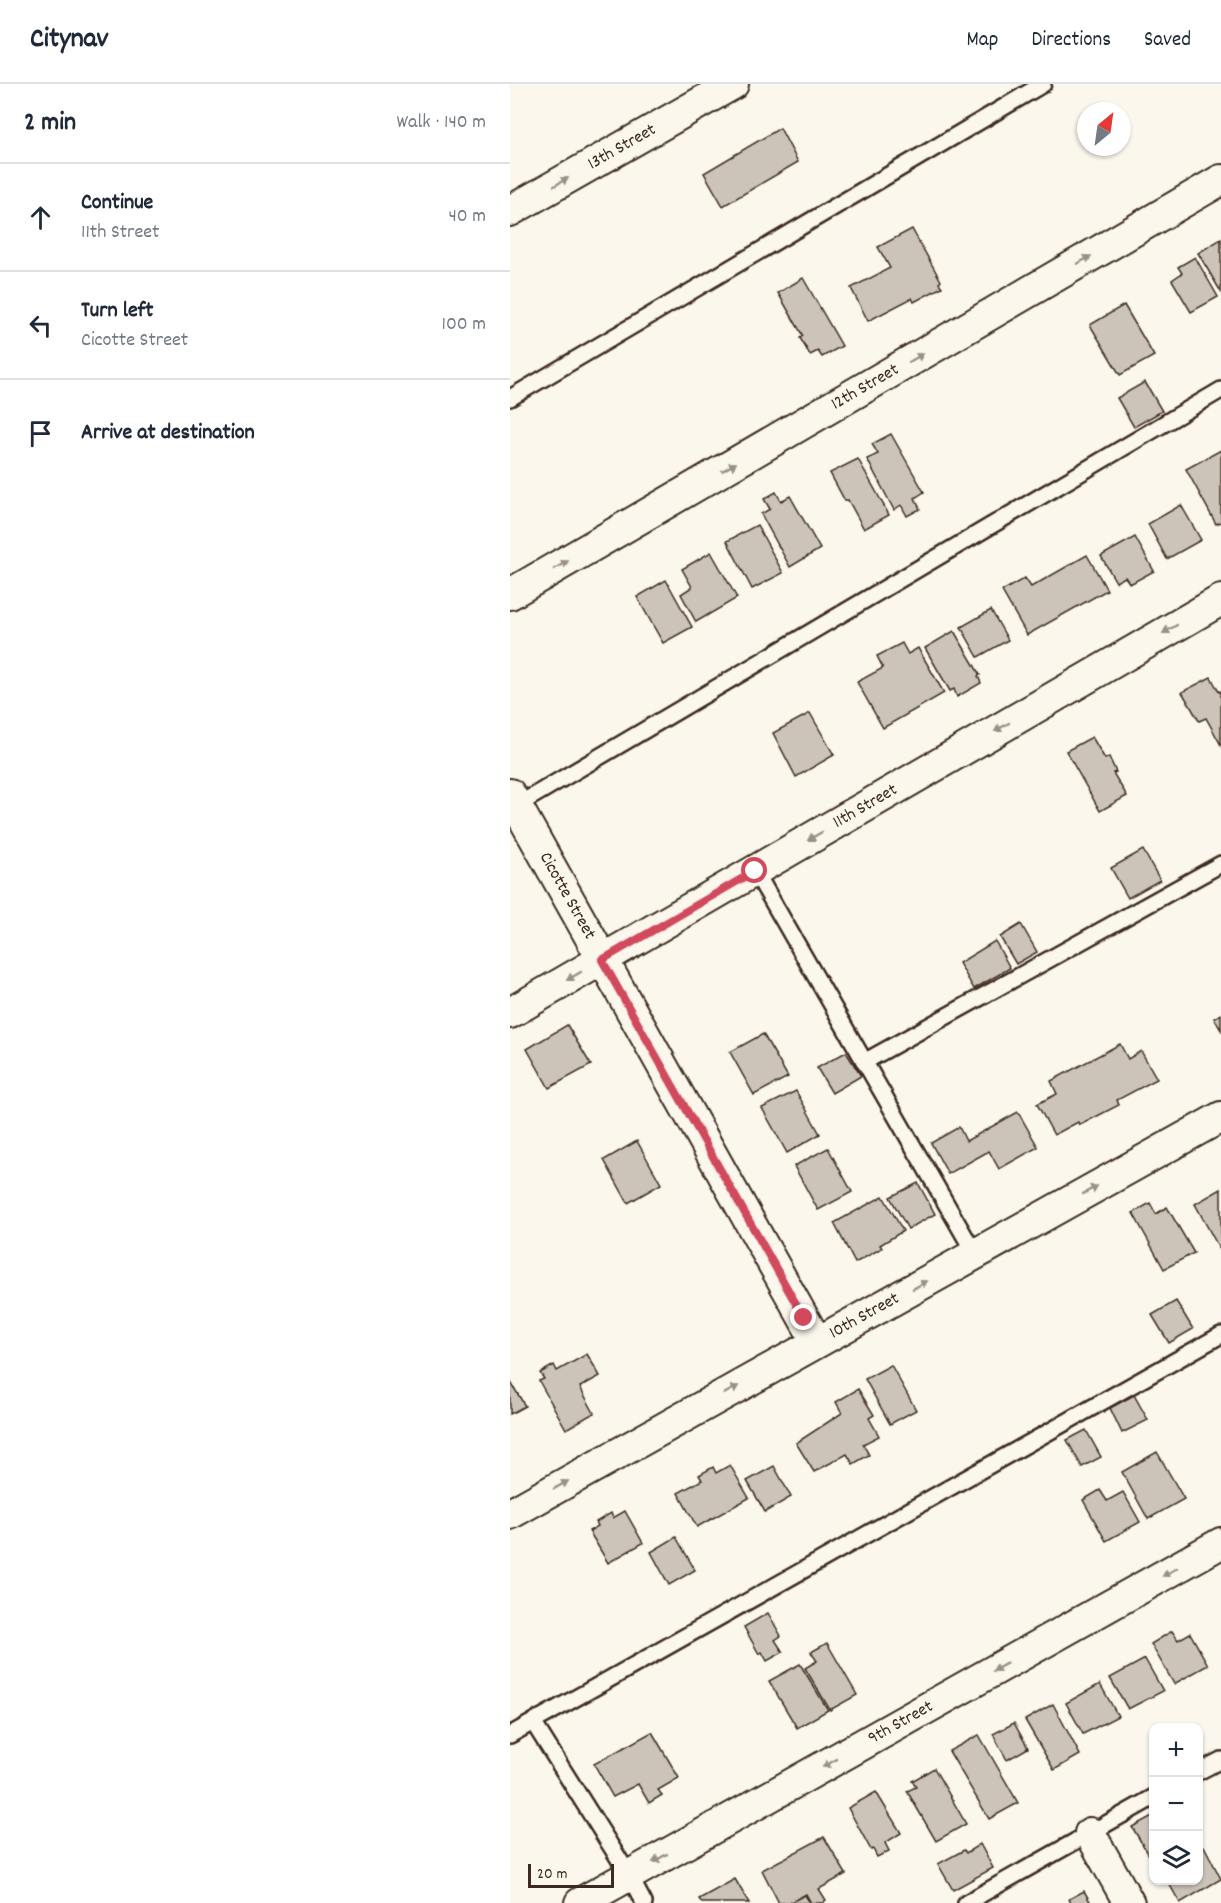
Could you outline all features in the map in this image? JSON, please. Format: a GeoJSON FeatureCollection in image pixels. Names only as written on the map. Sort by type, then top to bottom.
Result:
{"type":"FeatureCollection","features":[{"type":"Feature","properties":{"kind":"street","name":"13th Street"},"geometry":{"type":"LineString","coordinates":[[510,211],[733,84]]}},
{"type":"Feature","properties":{"kind":"street","name":"12th Street"},"geometry":{"type":"LineString","coordinates":[[510,594],[1221,180]]}},
{"type":"Feature","properties":{"kind":"street","name":"11th Street"},"geometry":{"type":"LineString","coordinates":[[510,1013],[1221,600]]}},
{"type":"Feature","properties":{"kind":"street","name":"Cicotte Street"},"geometry":{"type":"LineString","coordinates":[[513,800],[817,1342]]}},
{"type":"Feature","properties":{"kind":"street","name":"10th Street"},"geometry":{"type":"LineString","coordinates":[[510,1514],[1221,1117]]}},
{"type":"Feature","properties":{"kind":"street","name":"9th Street"},"geometry":{"type":"LineString","coordinates":[[580,1903],[1221,1543]]}},
{"type":"Feature","properties":{"kind":"street"},"geometry":{"type":"LineString","coordinates":[[1090,1833],[1129,1903]]}},
{"type":"Feature","properties":{"kind":"lane"},"geometry":{"type":"LineString","coordinates":[[510,398],[1043,84]]}},
{"type":"Feature","properties":{"kind":"lane"},"geometry":{"type":"LineString","coordinates":[[513,800],[1221,390]]}},
{"type":"Feature","properties":{"kind":"lane"},"geometry":{"type":"LineString","coordinates":[[864,1062],[1221,864]]}},
{"type":"Feature","properties":{"kind":"lane"},"geometry":{"type":"LineString","coordinates":[[755,871],[975,1254]]}},
{"type":"Feature","properties":{"kind":"lane"},"geometry":{"type":"LineString","coordinates":[[510,1736],[1221,1335]]}},
{"type":"Feature","properties":{"kind":"lane"},"geometry":{"type":"LineString","coordinates":[[533,1722],[629,1875],[644,1903]]}},
{"type":"Feature","properties":{"kind":"lane"},"geometry":{"type":"LineString","coordinates":[[1203,1769],[1221,1760]]}},
{"type":"Feature","properties":{"kind":"lane"},"geometry":{"type":"LineString","coordinates":[[966,1903],[1149,1800]]}},
{"type":"Feature","properties":{"kind":"building"},"geometry":{"type":"Polygon","coordinates":[[[780,128],[798,162],[723,206],[704,173],[780,128]]]}},
{"type":"Feature","properties":{"kind":"building"},"geometry":{"type":"Polygon","coordinates":[[[912,229],[941,281],[939,283],[942,287],[914,302],[912,298],[868,321],[851,288],[890,268],[878,247],[912,229]]]}},
{"type":"Feature","properties":{"kind":"building"},"geometry":{"type":"Polygon","coordinates":[[[1221,239],[1221,292],[1198,253],[1221,239]]]}},
{"type":"Feature","properties":{"kind":"building"},"geometry":{"type":"Polygon","coordinates":[[[1195,257],[1218,297],[1191,312],[1172,280],[1182,273],[1178,267],[1195,257]]]}},
{"type":"Feature","properties":{"kind":"building"},"geometry":{"type":"Polygon","coordinates":[[[803,278],[842,346],[822,357],[818,351],[810,355],[800,338],[803,336],[778,293],[803,278]]]}},
{"type":"Feature","properties":{"kind":"building"},"geometry":{"type":"Polygon","coordinates":[[[1124,305],[1154,356],[1120,375],[1090,325],[1124,305]]]}},
{"type":"Feature","properties":{"kind":"building"},"geometry":{"type":"Polygon","coordinates":[[[1145,382],[1162,411],[1134,427],[1117,398],[1145,382]]]}},
{"type":"Feature","properties":{"kind":"building"},"geometry":{"type":"Polygon","coordinates":[[[891,434],[924,492],[915,498],[920,509],[907,516],[901,505],[894,510],[867,459],[878,454],[872,444],[891,434]]]}},
{"type":"Feature","properties":{"kind":"building"},"geometry":{"type":"Polygon","coordinates":[[[1221,450],[1221,522],[1216,524],[1186,469],[1221,450]]]}},
{"type":"Feature","properties":{"kind":"building"},"geometry":{"type":"Polygon","coordinates":[[[858,459],[889,515],[864,529],[830,473],[858,459]]]}},
{"type":"Feature","properties":{"kind":"building"},"geometry":{"type":"Polygon","coordinates":[[[776,492],[781,501],[790,496],[820,549],[790,567],[761,514],[770,509],[764,499],[776,492]]]}},
{"type":"Feature","properties":{"kind":"building"},"geometry":{"type":"Polygon","coordinates":[[[1181,505],[1201,540],[1167,559],[1148,524],[1181,505]]]}},
{"type":"Feature","properties":{"kind":"building"},"geometry":{"type":"Polygon","coordinates":[[[757,525],[783,573],[752,589],[727,541],[757,525]]]}},
{"type":"Feature","properties":{"kind":"building"},"geometry":{"type":"Polygon","coordinates":[[[1135,537],[1154,571],[1130,584],[1125,577],[1116,582],[1101,556],[1135,537]]]}},
{"type":"Feature","properties":{"kind":"building"},"geometry":{"type":"Polygon","coordinates":[[[711,552],[737,598],[696,622],[681,594],[692,587],[682,569],[711,552]]]}},
{"type":"Feature","properties":{"kind":"building"},"geometry":{"type":"Polygon","coordinates":[[[1087,555],[1107,590],[1027,635],[1002,591],[1025,578],[1031,587],[1087,555]]]}},
{"type":"Feature","properties":{"kind":"building"},"geometry":{"type":"Polygon","coordinates":[[[666,580],[692,627],[663,643],[637,597],[666,580]]]}},
{"type":"Feature","properties":{"kind":"building"},"geometry":{"type":"Polygon","coordinates":[[[991,610],[1008,640],[978,657],[961,627],[991,610]]]}},
{"type":"Feature","properties":{"kind":"building"},"geometry":{"type":"Polygon","coordinates":[[[954,631],[980,675],[978,676],[981,683],[957,697],[954,689],[950,691],[925,648],[954,631]]]}},
{"type":"Feature","properties":{"kind":"building"},"geometry":{"type":"Polygon","coordinates":[[[902,643],[908,654],[918,648],[944,693],[883,728],[857,682],[883,668],[877,656],[902,643]]]}},
{"type":"Feature","properties":{"kind":"building"},"geometry":{"type":"Polygon","coordinates":[[[1211,677],[1219,692],[1221,691],[1221,745],[1206,718],[1199,721],[1182,692],[1211,677]]]}},
{"type":"Feature","properties":{"kind":"building"},"geometry":{"type":"Polygon","coordinates":[[[810,713],[834,755],[796,777],[773,733],[810,713]]]}},
{"type":"Feature","properties":{"kind":"building"},"geometry":{"type":"Polygon","coordinates":[[[1092,737],[1105,759],[1109,757],[1116,772],[1113,773],[1127,796],[1100,811],[1066,751],[1092,737]]]}},
{"type":"Feature","properties":{"kind":"building"},"geometry":{"type":"Polygon","coordinates":[[[1143,850],[1160,880],[1128,898],[1111,868],[1143,850]]]}},
{"type":"Feature","properties":{"kind":"building"},"geometry":{"type":"Polygon","coordinates":[[[1021,924],[1037,952],[1016,964],[1000,937],[1021,924]]]}},
{"type":"Feature","properties":{"kind":"building"},"geometry":{"type":"Polygon","coordinates":[[[995,941],[1010,968],[974,989],[959,963],[995,941]]]}},
{"type":"Feature","properties":{"kind":"building"},"geometry":{"type":"Polygon","coordinates":[[[1221,1014],[1221,1030],[1214,1018],[1221,1014]]]}},
{"type":"Feature","properties":{"kind":"building"},"geometry":{"type":"Polygon","coordinates":[[[567,1025],[591,1065],[549,1088],[527,1049],[567,1025]]]}},
{"type":"Feature","properties":{"kind":"building"},"geometry":{"type":"Polygon","coordinates":[[[763,1034],[788,1077],[754,1095],[730,1052],[763,1034]]]}},
{"type":"Feature","properties":{"kind":"building"},"geometry":{"type":"Polygon","coordinates":[[[1120,1044],[1128,1059],[1141,1051],[1157,1079],[1117,1100],[1119,1105],[1080,1125],[1078,1122],[1054,1135],[1037,1104],[1057,1094],[1051,1081],[1120,1044]]]}},
{"type":"Feature","properties":{"kind":"building"},"geometry":{"type":"Polygon","coordinates":[[[846,1052],[861,1076],[832,1093],[817,1068],[846,1052]]]}},
{"type":"Feature","properties":{"kind":"building"},"geometry":{"type":"Polygon","coordinates":[[[796,1091],[820,1134],[787,1153],[762,1108],[796,1091]]]}},
{"type":"Feature","properties":{"kind":"building"},"geometry":{"type":"Polygon","coordinates":[[[1018,1112],[1038,1147],[999,1169],[989,1151],[948,1174],[931,1143],[959,1127],[966,1141],[1018,1112]]]}},
{"type":"Feature","properties":{"kind":"building"},"geometry":{"type":"Polygon","coordinates":[[[637,1141],[661,1184],[628,1203],[604,1160],[637,1141]]]}},
{"type":"Feature","properties":{"kind":"building"},"geometry":{"type":"Polygon","coordinates":[[[828,1148],[852,1192],[818,1210],[794,1166],[828,1148]]]}},
{"type":"Feature","properties":{"kind":"building"},"geometry":{"type":"Polygon","coordinates":[[[918,1183],[935,1214],[908,1229],[890,1197],[918,1183]]]}},
{"type":"Feature","properties":{"kind":"building"},"geometry":{"type":"Polygon","coordinates":[[[1221,1189],[1221,1249],[1220,1250],[1195,1204],[1221,1189]]]}},
{"type":"Feature","properties":{"kind":"building"},"geometry":{"type":"Polygon","coordinates":[[[883,1196],[903,1231],[880,1245],[882,1248],[855,1263],[834,1223],[883,1196]]]}},
{"type":"Feature","properties":{"kind":"building"},"geometry":{"type":"Polygon","coordinates":[[[1150,1203],[1156,1214],[1167,1207],[1194,1253],[1164,1269],[1133,1213],[1150,1203]]]}},
{"type":"Feature","properties":{"kind":"building"},"geometry":{"type":"Polygon","coordinates":[[[1176,1301],[1193,1329],[1169,1343],[1152,1315],[1176,1301]]]}},
{"type":"Feature","properties":{"kind":"building"},"geometry":{"type":"Polygon","coordinates":[[[587,1354],[600,1376],[580,1387],[594,1413],[566,1429],[539,1381],[544,1379],[540,1373],[554,1365],[557,1371],[587,1354]]]}},
{"type":"Feature","properties":{"kind":"building"},"geometry":{"type":"Polygon","coordinates":[[[891,1365],[916,1410],[890,1424],[865,1379],[891,1365]]]}},
{"type":"Feature","properties":{"kind":"building"},"geometry":{"type":"Polygon","coordinates":[[[510,1381],[525,1406],[510,1414],[510,1381]]]}},
{"type":"Feature","properties":{"kind":"building"},"geometry":{"type":"Polygon","coordinates":[[[858,1389],[874,1415],[869,1418],[879,1436],[863,1444],[869,1455],[853,1464],[847,1454],[814,1472],[796,1443],[842,1413],[836,1402],[858,1389]]]}},
{"type":"Feature","properties":{"kind":"building"},"geometry":{"type":"Polygon","coordinates":[[[1134,1395],[1148,1420],[1122,1433],[1110,1408],[1134,1395]]]}},
{"type":"Feature","properties":{"kind":"building"},"geometry":{"type":"Polygon","coordinates":[[[1086,1430],[1101,1457],[1082,1467],[1067,1440],[1086,1430]]]}},
{"type":"Feature","properties":{"kind":"building"},"geometry":{"type":"Polygon","coordinates":[[[1157,1452],[1184,1499],[1148,1519],[1122,1472],[1157,1452]]]}},
{"type":"Feature","properties":{"kind":"building"},"geometry":{"type":"Polygon","coordinates":[[[730,1465],[749,1498],[697,1527],[678,1493],[702,1480],[699,1475],[713,1467],[716,1473],[730,1465]]]}},
{"type":"Feature","properties":{"kind":"building"},"geometry":{"type":"Polygon","coordinates":[[[774,1466],[791,1497],[765,1512],[747,1481],[774,1466]]]}},
{"type":"Feature","properties":{"kind":"building"},"geometry":{"type":"Polygon","coordinates":[[[1100,1490],[1107,1501],[1123,1492],[1140,1522],[1106,1541],[1083,1500],[1100,1490]]]}},
{"type":"Feature","properties":{"kind":"building"},"geometry":{"type":"Polygon","coordinates":[[[625,1511],[643,1543],[608,1563],[589,1531],[598,1526],[596,1522],[611,1513],[613,1518],[625,1511]]]}},
{"type":"Feature","properties":{"kind":"building"},"geometry":{"type":"Polygon","coordinates":[[[676,1537],[695,1570],[669,1585],[651,1552],[676,1537]]]}},
{"type":"Feature","properties":{"kind":"building"},"geometry":{"type":"Polygon","coordinates":[[[768,1613],[781,1636],[775,1640],[783,1652],[767,1661],[762,1652],[759,1654],[744,1627],[768,1613]]]}},
{"type":"Feature","properties":{"kind":"building"},"geometry":{"type":"Polygon","coordinates":[[[1172,1631],[1178,1640],[1190,1633],[1208,1665],[1174,1684],[1151,1644],[1172,1631]]]}},
{"type":"Feature","properties":{"kind":"building"},"geometry":{"type":"Polygon","coordinates":[[[827,1643],[857,1695],[830,1710],[805,1668],[817,1661],[811,1652],[827,1643]]]}},
{"type":"Feature","properties":{"kind":"building"},"geometry":{"type":"Polygon","coordinates":[[[1145,1659],[1163,1691],[1128,1709],[1110,1678],[1145,1659]]]}},
{"type":"Feature","properties":{"kind":"building"},"geometry":{"type":"Polygon","coordinates":[[[800,1664],[828,1710],[797,1728],[769,1681],[800,1664]]]}},
{"type":"Feature","properties":{"kind":"building"},"geometry":{"type":"Polygon","coordinates":[[[1100,1684],[1118,1716],[1083,1734],[1066,1703],[1100,1684]]]}},
{"type":"Feature","properties":{"kind":"building"},"geometry":{"type":"Polygon","coordinates":[[[1053,1704],[1080,1755],[1054,1770],[1025,1720],[1053,1704]]]}},
{"type":"Feature","properties":{"kind":"building"},"geometry":{"type":"Polygon","coordinates":[[[1014,1723],[1028,1748],[1007,1760],[993,1734],[1014,1723]]]}},
{"type":"Feature","properties":{"kind":"building"},"geometry":{"type":"Polygon","coordinates":[[[652,1732],[679,1778],[658,1790],[662,1795],[649,1803],[638,1784],[613,1797],[594,1764],[652,1732]]]}},
{"type":"Feature","properties":{"kind":"building"},"geometry":{"type":"Polygon","coordinates":[[[979,1735],[1018,1803],[989,1819],[949,1751],[979,1735]]]}},
{"type":"Feature","properties":{"kind":"building"},"geometry":{"type":"Polygon","coordinates":[[[934,1768],[966,1824],[936,1841],[907,1791],[916,1787],[912,1781],[934,1768]]]}},
{"type":"Feature","properties":{"kind":"building"},"geometry":{"type":"Polygon","coordinates":[[[876,1792],[901,1833],[885,1843],[889,1851],[877,1857],[848,1808],[876,1792]]]}},
{"type":"Feature","properties":{"kind":"building"},"geometry":{"type":"Polygon","coordinates":[[[1149,1818],[1149,1855],[1132,1827],[1149,1818]]]}},
{"type":"Feature","properties":{"kind":"building"},"geometry":{"type":"Polygon","coordinates":[[[824,1837],[846,1874],[819,1889],[826,1900],[822,1903],[811,1903],[806,1894],[790,1903],[779,1903],[762,1870],[824,1837]]]}},
{"type":"Feature","properties":{"kind":"building"},"geometry":{"type":"Polygon","coordinates":[[[980,1844],[993,1868],[953,1890],[938,1864],[964,1850],[966,1853],[980,1844]]]}},
{"type":"Feature","properties":{"kind":"building"},"geometry":{"type":"Polygon","coordinates":[[[1203,1846],[1221,1879],[1180,1903],[1170,1885],[1203,1885],[1203,1846]]]}},
{"type":"Feature","properties":{"kind":"building"},"geometry":{"type":"Polygon","coordinates":[[[735,1879],[749,1903],[702,1903],[699,1899],[735,1879]]]}},
{"type":"Feature","properties":{"kind":"building"},"geometry":{"type":"Polygon","coordinates":[[[1084,1891],[1091,1903],[1071,1903],[1069,1899],[1084,1891]]]}},
{"type":"Feature","properties":{"kind":"building"},"geometry":{"type":"Polygon","coordinates":[[[805,1895],[810,1903],[791,1903],[791,1902],[805,1895]]]}},
{"type":"Feature","properties":{"kind":"route"},"geometry":{"type":"LineString","coordinates":[[755,871],[602,960],[804,1318]]}}]}
